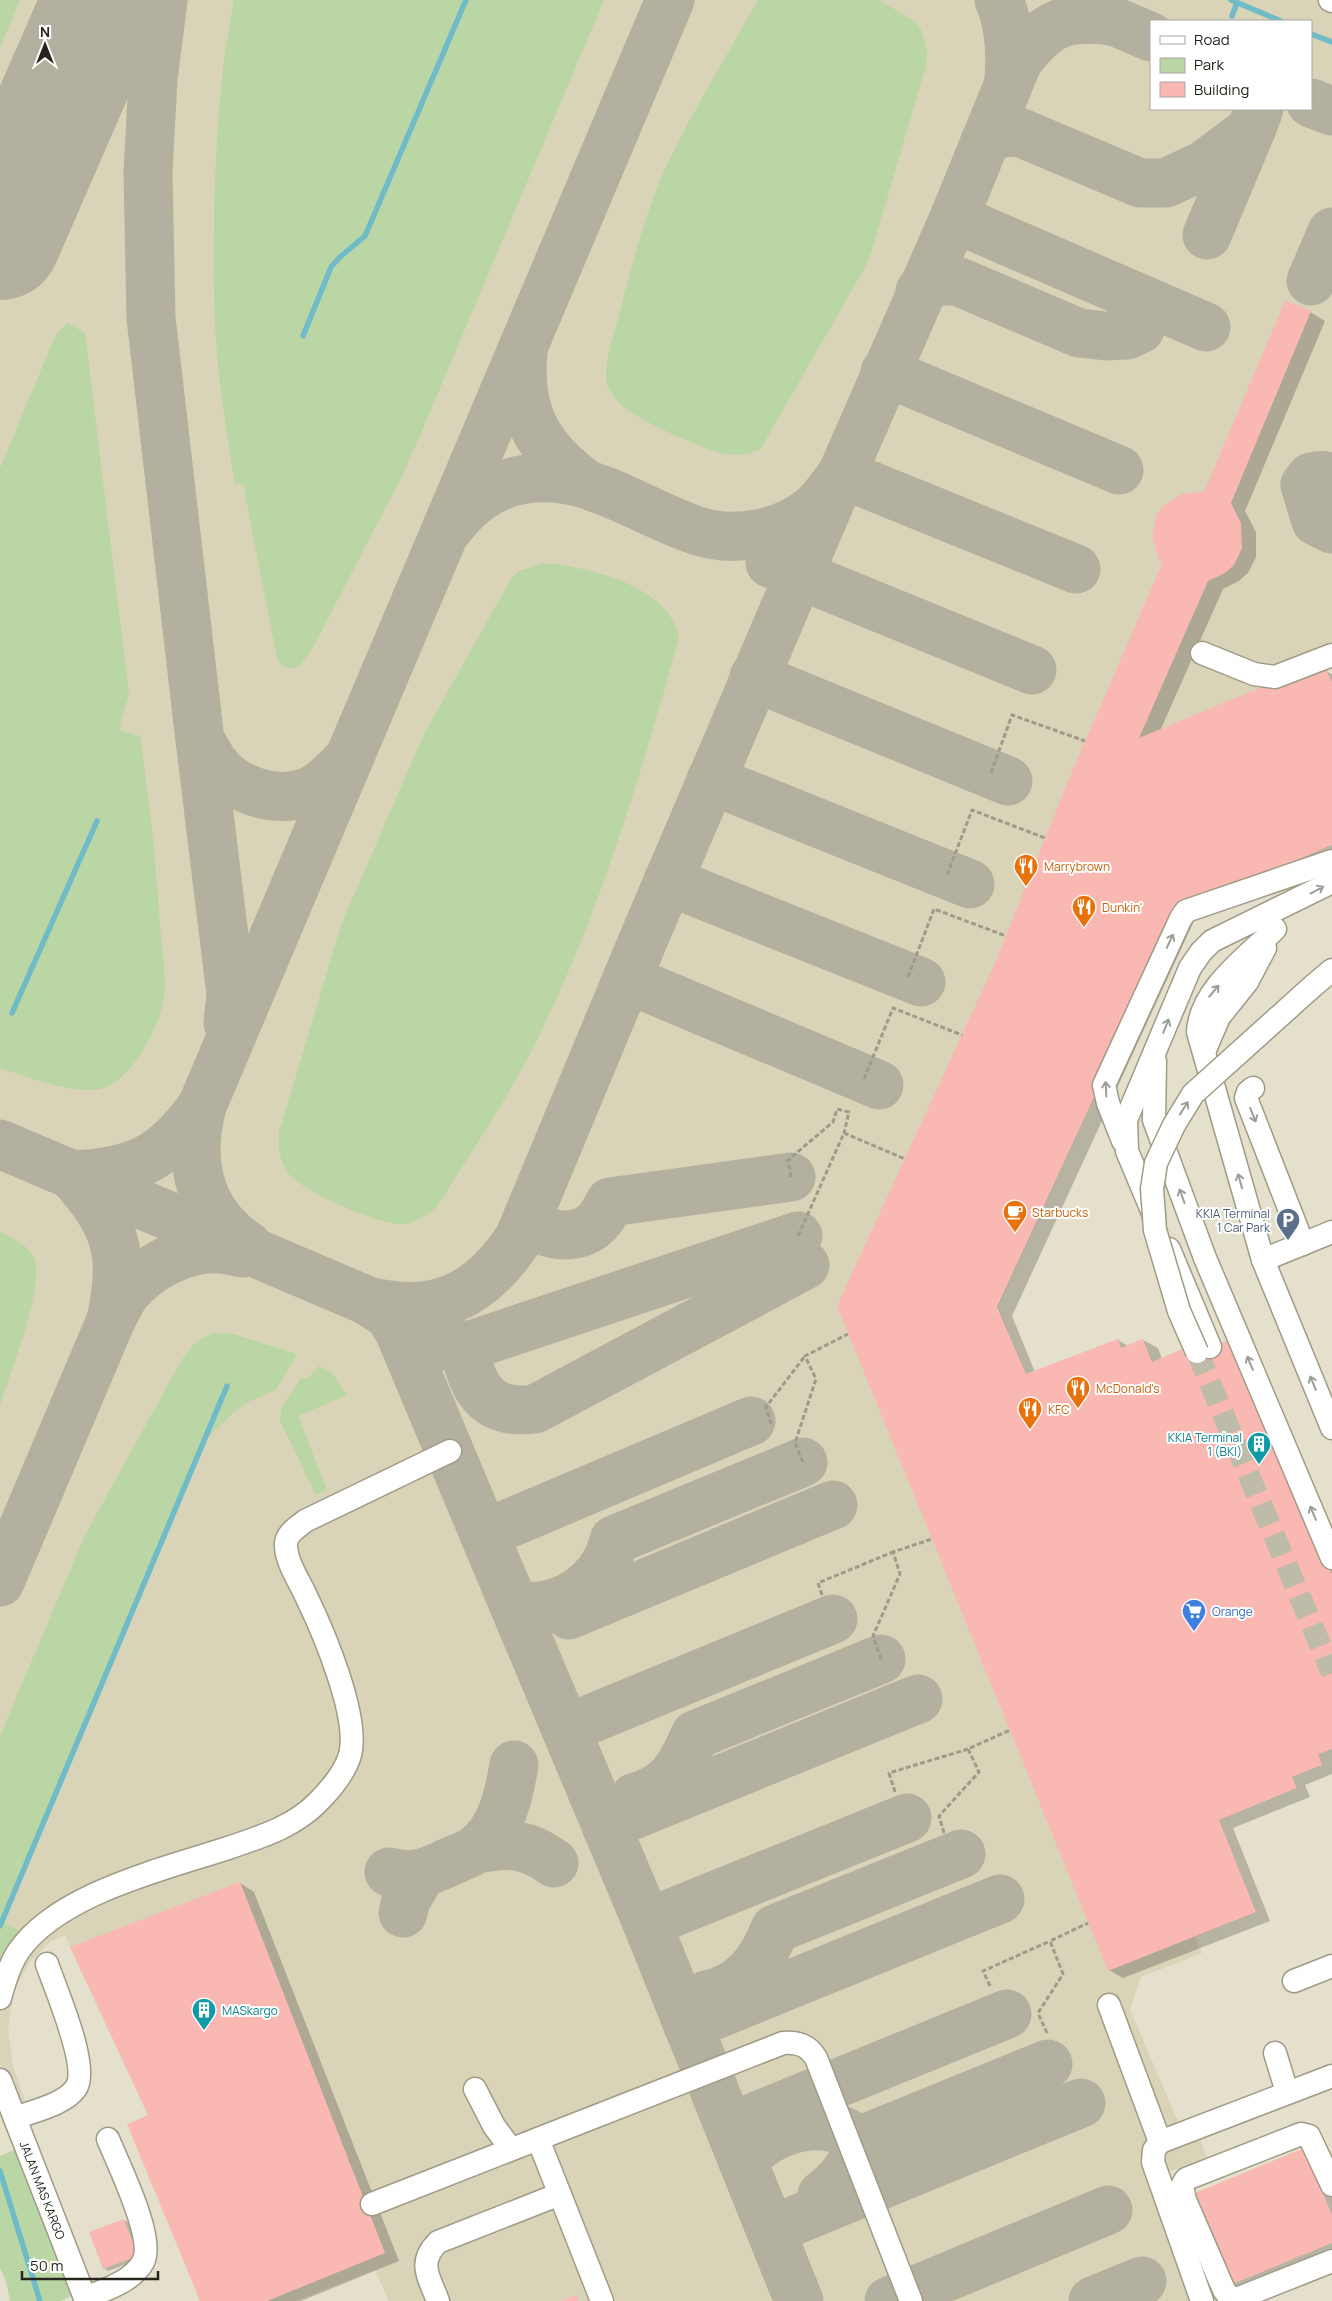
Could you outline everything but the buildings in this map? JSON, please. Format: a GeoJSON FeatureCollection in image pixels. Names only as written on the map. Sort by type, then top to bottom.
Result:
{"type":"FeatureCollection","features":[{"type":"Feature","properties":{"kind":"street"},"geometry":{"type":"LineString","coordinates":[[1202,652],[1254,674],[1275,677],[1332,655]]}},
{"type":"Feature","properties":{"kind":"street"},"geometry":{"type":"LineString","coordinates":[[1332,861],[1186,911],[1181,918],[1104,1085],[1108,1103],[1127,1151],[1204,1350],[1179,1311],[1155,1230],[1152,1189],[1156,1162],[1174,1125],[1193,1094],[1332,970]]}},
{"type":"Feature","properties":{"kind":"street"},"geometry":{"type":"LineString","coordinates":[[1127,1151],[1126,1120],[1190,968],[1201,952],[1212,941],[1295,902],[1332,882]]}},
{"type":"Feature","properties":{"kind":"street"},"geometry":{"type":"LineString","coordinates":[[1295,902],[1275,929],[1247,982],[1219,1017],[1204,1052],[1263,1260],[1332,1428]]}},
{"type":"Feature","properties":{"kind":"street"},"geometry":{"type":"LineString","coordinates":[[1155,1052],[1154,1120],[1205,1258],[1332,1558]]}},
{"type":"Feature","properties":{"kind":"street"},"geometry":{"type":"LineString","coordinates":[[1252,1088],[1246,1098],[1303,1244]]}},
{"type":"Feature","properties":{"kind":"street"},"geometry":{"type":"LineString","coordinates":[[1263,1260],[1332,1232]]}},
{"type":"Feature","properties":{"kind":"street"},"geometry":{"type":"LineString","coordinates":[[0,1998],[4,1982],[18,1952],[40,1928],[78,1902],[124,1883],[281,1829],[317,1803],[340,1776],[350,1754],[347,1705],[320,1625],[288,1558],[286,1542],[291,1533],[305,1521],[450,1451]]}},
{"type":"Feature","properties":{"kind":"street"},"geometry":{"type":"LineString","coordinates":[[15,2118],[65,2098],[76,2088],[79,2077],[76,2048],[47,1964]]}},
{"type":"Feature","properties":{"kind":"street"},"geometry":{"type":"LineString","coordinates":[[1294,1981],[1332,1966]]}},
{"type":"Feature","properties":{"kind":"street"},"geometry":{"type":"LineString","coordinates":[[1109,2005],[1160,2142]]}},
{"type":"Feature","properties":{"kind":"street"},"geometry":{"type":"LineString","coordinates":[[372,2204],[783,2043],[793,2042],[810,2048],[816,2058],[911,2301]]}},
{"type":"Feature","properties":{"kind":"street"},"geometry":{"type":"LineString","coordinates":[[1275,2053],[1287,2092]]}},
{"type":"Feature","properties":{"kind":"street"},"geometry":{"type":"LineString","coordinates":[[1202,2301],[1153,2162],[1154,2150],[1160,2142],[1332,2076]]}},
{"type":"Feature","properties":{"kind":"street","name":"JALAN MAS KARGO"},"geometry":{"type":"LineString","coordinates":[[0,2080],[86,2300]]}},
{"type":"Feature","properties":{"kind":"street"},"geometry":{"type":"LineString","coordinates":[[475,2089],[494,2126],[511,2149]]}},
{"type":"Feature","properties":{"kind":"street"},"geometry":{"type":"LineString","coordinates":[[1332,2185],[1314,2143],[1309,2136],[1301,2134],[1186,2179],[1182,2186],[1185,2200],[1224,2290],[1230,2298],[1239,2298],[1332,2261]]}},
{"type":"Feature","properties":{"kind":"street"},"geometry":{"type":"LineString","coordinates":[[538,2138],[602,2301]]}},
{"type":"Feature","properties":{"kind":"street"},"geometry":{"type":"LineString","coordinates":[[86,2300],[115,2286],[142,2263],[147,2251],[142,2224],[108,2139]]}},
{"type":"Feature","properties":{"kind":"street"},"geometry":{"type":"LineString","coordinates":[[438,2301],[425,2266],[428,2252],[438,2242],[560,2194]]}},
{"type":"Feature","properties":{"kind":"path"},"geometry":{"type":"LineString","coordinates":[[991,773],[1012,715],[1085,741]]}},
{"type":"Feature","properties":{"kind":"path"},"geometry":{"type":"LineString","coordinates":[[947,874],[972,810],[1045,838]]}},
{"type":"Feature","properties":{"kind":"path"},"geometry":{"type":"LineString","coordinates":[[908,977],[934,909],[1006,936]]}},
{"type":"Feature","properties":{"kind":"path"},"geometry":{"type":"LineString","coordinates":[[864,1078],[893,1008],[962,1035]]}},
{"type":"Feature","properties":{"kind":"path"},"geometry":{"type":"LineString","coordinates":[[791,1177],[788,1160],[834,1122],[837,1109],[849,1112],[844,1132],[798,1236]]}},
{"type":"Feature","properties":{"kind":"path"},"geometry":{"type":"LineString","coordinates":[[844,1132],[905,1159]]}},
{"type":"Feature","properties":{"kind":"path"},"geometry":{"type":"LineString","coordinates":[[771,1424],[766,1407],[805,1356],[848,1334]]}},
{"type":"Feature","properties":{"kind":"path"},"geometry":{"type":"LineString","coordinates":[[803,1462],[795,1443],[816,1380],[805,1356]]}},
{"type":"Feature","properties":{"kind":"path"},"geometry":{"type":"LineString","coordinates":[[822,1595],[818,1584],[893,1552],[932,1539]]}},
{"type":"Feature","properties":{"kind":"path"},"geometry":{"type":"LineString","coordinates":[[881,1659],[873,1636],[900,1574],[893,1552]]}},
{"type":"Feature","properties":{"kind":"path"},"geometry":{"type":"LineString","coordinates":[[895,1792],[889,1773],[968,1749],[1010,1730]]}},
{"type":"Feature","properties":{"kind":"path"},"geometry":{"type":"LineString","coordinates":[[944,1832],[939,1816],[979,1772],[968,1749]]}},
{"type":"Feature","properties":{"kind":"path"},"geometry":{"type":"LineString","coordinates":[[990,1986],[983,1971],[1088,1923]]}},
{"type":"Feature","properties":{"kind":"path"},"geometry":{"type":"LineString","coordinates":[[1047,2033],[1038,2013],[1063,1974],[1050,1941]]}},
{"type":"Feature","properties":{"kind":"shaded area"},"geometry":{"type":"Polygon","coordinates":[[[0,0],[1332,0],[1332,667],[1327,669],[1332,682],[1332,845],[1181,909],[998,1307],[1026,1374],[1118,1339],[1121,1348],[1143,1339],[1153,1362],[1183,1349],[1187,1357],[1236,1337],[1332,1574],[1332,1749],[1318,1754],[1322,1765],[1292,1777],[1297,1788],[1219,1820],[1256,1912],[1195,1937],[1202,1953],[1141,1977],[1130,2009],[1179,2124],[1193,2121],[1207,2157],[1168,2172],[1217,2301],[389,2301],[375,2270],[295,2301],[225,2301],[148,2115],[65,1935],[50,1942],[29,1963],[14,1991],[8,2030],[13,2066],[25,2101],[0,2111],[0,0]]]}},
{"type":"Feature","properties":{"kind":"green space"},"geometry":{"type":"Polygon","coordinates":[[[0,0],[20,0],[0,48],[0,0]]]}},
{"type":"Feature","properties":{"kind":"green space"},"geometry":{"type":"Polygon","coordinates":[[[234,0],[604,0],[401,478],[310,653],[299,666],[291,669],[282,666],[277,658],[243,484],[235,485],[218,364],[214,285],[215,169],[221,84],[234,0]]]}},
{"type":"Feature","properties":{"kind":"green space"},"geometry":{"type":"Polygon","coordinates":[[[758,0],[879,0],[916,22],[922,32],[927,50],[926,66],[871,253],[863,271],[760,450],[752,453],[730,455],[691,442],[636,415],[616,400],[608,387],[606,372],[608,356],[636,251],[663,174],[694,112],[758,0]]]}},
{"type":"Feature","properties":{"kind":"green space"},"geometry":{"type":"Polygon","coordinates":[[[68,323],[85,333],[129,694],[119,728],[121,731],[140,736],[154,854],[165,981],[159,1017],[144,1048],[134,1063],[124,1075],[112,1084],[100,1089],[89,1090],[50,1084],[0,1068],[0,468],[56,334],[68,323]]]}},
{"type":"Feature","properties":{"kind":"green space"},"geometry":{"type":"Polygon","coordinates":[[[544,563],[583,569],[604,575],[644,592],[661,605],[673,620],[679,638],[650,740],[601,890],[582,939],[539,1036],[490,1124],[436,1208],[418,1220],[406,1224],[395,1224],[344,1207],[296,1181],[288,1173],[281,1158],[279,1132],[341,925],[424,734],[511,579],[519,571],[544,563]]]}},
{"type":"Feature","properties":{"kind":"green space"},"geometry":{"type":"Polygon","coordinates":[[[0,1231],[29,1250],[35,1260],[36,1273],[31,1310],[0,1405],[0,1231]]]}},
{"type":"Feature","properties":{"kind":"green space"},"geometry":{"type":"Polygon","coordinates":[[[215,1333],[233,1334],[297,1354],[276,1390],[248,1402],[232,1414],[204,1441],[2,1921],[21,1932],[4,1953],[0,1962],[0,1736],[85,1535],[187,1352],[203,1338],[215,1333]]]}},
{"type":"Feature","properties":{"kind":"green space"},"geometry":{"type":"Polygon","coordinates":[[[319,1366],[332,1373],[347,1395],[298,1416],[327,1490],[316,1495],[280,1421],[281,1409],[301,1378],[308,1378],[319,1366]]]}},
{"type":"Feature","properties":{"kind":"green space"},"geometry":{"type":"Polygon","coordinates":[[[19,2148],[71,2296],[61,2301],[10,2301],[6,2281],[0,2268],[0,2156],[19,2148]]]}},
{"type":"Feature","properties":{"kind":"waterway"},"geometry":{"type":"LineString","coordinates":[[303,336],[331,267],[365,236],[466,0]]}},
{"type":"Feature","properties":{"kind":"waterway"},"geometry":{"type":"LineString","coordinates":[[1231,0],[1279,20]]}},
{"type":"Feature","properties":{"kind":"waterway"},"geometry":{"type":"LineString","coordinates":[[1232,16],[1237,3]]}},
{"type":"Feature","properties":{"kind":"waterway"},"geometry":{"type":"LineString","coordinates":[[1312,34],[1332,42]]}},
{"type":"Feature","properties":{"kind":"waterway"},"geometry":{"type":"LineString","coordinates":[[12,1013],[97,821]]}},
{"type":"Feature","properties":{"kind":"waterway"},"geometry":{"type":"LineString","coordinates":[[0,1926],[227,1386]]}},
{"type":"Feature","properties":{"kind":"waterway"},"geometry":{"type":"LineString","coordinates":[[0,2171],[40,2301]]}},
{"type":"Feature","properties":{"kind":"taxiway"},"geometry":{"type":"LineString","coordinates":[[163,0],[153,79],[148,172],[151,318],[200,740],[222,772],[243,787],[267,795],[293,796],[311,791],[328,779],[347,760]]}},
{"type":"Feature","properties":{"kind":"taxiway"},"geometry":{"type":"LineString","coordinates":[[72,1175],[114,1170],[131,1166],[147,1159],[175,1139],[202,1106],[670,0]]}},
{"type":"Feature","properties":{"kind":"taxiway"},"geometry":{"type":"LineString","coordinates":[[999,0],[1003,9],[1009,39],[1009,79]]}},
{"type":"Feature","properties":{"kind":"taxiway"},"geometry":{"type":"LineString","coordinates":[[1081,7],[1150,37]]}},
{"type":"Feature","properties":{"kind":"taxiway"},"geometry":{"type":"LineString","coordinates":[[449,528],[469,506],[484,494],[502,485],[537,478],[561,479],[584,484],[675,522],[712,535],[742,536],[758,534],[787,525],[813,509],[825,497],[842,474],[954,218],[1018,61],[1038,38],[1058,24],[1081,19],[1111,21]]}},
{"type":"Feature","properties":{"kind":"taxiway"},"geometry":{"type":"LineString","coordinates":[[1312,103],[1332,111]]}},
{"type":"Feature","properties":{"kind":"taxiway"},"geometry":{"type":"LineString","coordinates":[[985,141],[999,133],[1019,132],[1140,183],[1166,183],[1204,165],[1251,130],[1259,110]]}},
{"type":"Feature","properties":{"kind":"taxiway"},"geometry":{"type":"LineString","coordinates":[[1207,235],[1251,130]]}},
{"type":"Feature","properties":{"kind":"taxiway"},"geometry":{"type":"LineString","coordinates":[[954,218],[1206,327]]}},
{"type":"Feature","properties":{"kind":"taxiway"},"geometry":{"type":"LineString","coordinates":[[1311,281],[1332,232]]}},
{"type":"Feature","properties":{"kind":"taxiway"},"geometry":{"type":"LineString","coordinates":[[920,291],[937,281],[957,281],[1079,333],[1106,336],[1127,335],[1140,329],[1150,303]]}},
{"type":"Feature","properties":{"kind":"taxiway"},"geometry":{"type":"LineString","coordinates":[[523,353],[522,374],[524,393],[534,427],[555,457],[585,483]]}},
{"type":"Feature","properties":{"kind":"taxiway"},"geometry":{"type":"LineString","coordinates":[[885,372],[1119,470]]}},
{"type":"Feature","properties":{"kind":"taxiway"},"geometry":{"type":"LineString","coordinates":[[0,1144],[368,1301],[392,1306],[415,1306],[436,1304],[455,1298],[489,1275],[519,1238],[644,938],[842,474],[1076,569]]}},
{"type":"Feature","properties":{"kind":"taxiway"},"geometry":{"type":"LineString","coordinates":[[1332,480],[1325,476],[1314,476],[1305,485],[1316,521],[1332,529]]}},
{"type":"Feature","properties":{"kind":"taxiway"},"geometry":{"type":"LineString","coordinates":[[770,563],[1032,670]]}},
{"type":"Feature","properties":{"kind":"taxiway"},"geometry":{"type":"LineString","coordinates":[[754,677],[1008,781]]}},
{"type":"Feature","properties":{"kind":"taxiway"},"geometry":{"type":"LineString","coordinates":[[200,740],[231,994],[228,1023]]}},
{"type":"Feature","properties":{"kind":"taxiway"},"geometry":{"type":"LineString","coordinates":[[711,780],[970,884]]}},
{"type":"Feature","properties":{"kind":"taxiway"},"geometry":{"type":"LineString","coordinates":[[668,881],[921,982]]}},
{"type":"Feature","properties":{"kind":"taxiway"},"geometry":{"type":"LineString","coordinates":[[627,979],[879,1085]]}},
{"type":"Feature","properties":{"kind":"taxiway"},"geometry":{"type":"LineString","coordinates":[[202,1106],[196,1146],[200,1184],[207,1201],[217,1217],[230,1232],[247,1245]]}},
{"type":"Feature","properties":{"kind":"taxiway"},"geometry":{"type":"LineString","coordinates":[[0,1582],[111,1320],[117,1276],[117,1258],[114,1242],[99,1210],[72,1175]]}},
{"type":"Feature","properties":{"kind":"taxiway"},"geometry":{"type":"LineString","coordinates":[[527,1220],[544,1231],[554,1234],[574,1234],[592,1226],[601,1217],[610,1202],[791,1177]]}},
{"type":"Feature","properties":{"kind":"taxiway"},"geometry":{"type":"LineString","coordinates":[[399,1331],[427,1344],[444,1346],[474,1344],[798,1236]]}},
{"type":"Feature","properties":{"kind":"taxiway"},"geometry":{"type":"LineString","coordinates":[[111,1320],[126,1293],[145,1275],[169,1260],[195,1251],[208,1249],[244,1253]]}},
{"type":"Feature","properties":{"kind":"taxiway"},"geometry":{"type":"LineString","coordinates":[[467,1359],[476,1384],[489,1400],[498,1406],[509,1409],[535,1409],[805,1265]]}},
{"type":"Feature","properties":{"kind":"taxiway"},"geometry":{"type":"LineString","coordinates":[[368,1301],[389,1315],[399,1331],[647,1923],[799,2301]]}},
{"type":"Feature","properties":{"kind":"taxiway"},"geometry":{"type":"LineString","coordinates":[[484,1534],[751,1421]]}},
{"type":"Feature","properties":{"kind":"taxiway"},"geometry":{"type":"LineString","coordinates":[[515,1607],[546,1605],[570,1597],[590,1583],[598,1573],[605,1563],[614,1540],[803,1462]]}},
{"type":"Feature","properties":{"kind":"taxiway"},"geometry":{"type":"LineString","coordinates":[[569,1615],[833,1505]]}},
{"type":"Feature","properties":{"kind":"taxiway"},"geometry":{"type":"LineString","coordinates":[[566,1729],[833,1619]]}},
{"type":"Feature","properties":{"kind":"taxiway"},"geometry":{"type":"LineString","coordinates":[[635,1797],[658,1788],[674,1774],[695,1735],[881,1659]]}},
{"type":"Feature","properties":{"kind":"taxiway"},"geometry":{"type":"LineString","coordinates":[[606,1826],[918,1699]]}},
{"type":"Feature","properties":{"kind":"taxiway"},"geometry":{"type":"LineString","coordinates":[[389,1872],[404,1875],[424,1872],[476,1849],[492,1832],[503,1811],[514,1765]]}},
{"type":"Feature","properties":{"kind":"taxiway"},"geometry":{"type":"LineString","coordinates":[[647,1923],[907,1818]]}},
{"type":"Feature","properties":{"kind":"taxiway"},"geometry":{"type":"LineString","coordinates":[[477,1849],[517,1846],[544,1856],[554,1863]]}},
{"type":"Feature","properties":{"kind":"taxiway"},"geometry":{"type":"LineString","coordinates":[[706,1995],[719,1992],[731,1986],[750,1972],[764,1952],[775,1929],[961,1854]]}},
{"type":"Feature","properties":{"kind":"taxiway"},"geometry":{"type":"LineString","coordinates":[[403,1913],[406,1900],[421,1875]]}},
{"type":"Feature","properties":{"kind":"taxiway"},"geometry":{"type":"LineString","coordinates":[[688,2026],[1000,1899]]}},
{"type":"Feature","properties":{"kind":"taxiway"},"geometry":{"type":"LineString","coordinates":[[730,2127],[1007,2014]]}},
{"type":"Feature","properties":{"kind":"taxiway"},"geometry":{"type":"LineString","coordinates":[[822,2195],[846,2171],[854,2157],[859,2141],[1048,2064]]}},
{"type":"Feature","properties":{"kind":"taxiway"},"geometry":{"type":"LineString","coordinates":[[771,2230],[1081,2103]]}},
{"type":"Feature","properties":{"kind":"taxiway"},"geometry":{"type":"LineString","coordinates":[[759,2146],[777,2135],[807,2126],[838,2129],[859,2141]]}},
{"type":"Feature","properties":{"kind":"taxiway"},"geometry":{"type":"LineString","coordinates":[[889,2301],[1108,2210]]}},
{"type":"Feature","properties":{"kind":"taxiway"},"geometry":{"type":"LineString","coordinates":[[1093,2301],[1142,2281]]}},
{"type":"Feature","properties":{"kind":"runway"},"geometry":{"type":"LineString","coordinates":[[0,239],[104,0]]}},
{"type":"Feature","properties":{"kind":"tunnel"},"geometry":{"type":"LineString","coordinates":[[1197,1352],[1332,1673]]}},
{"type":"Feature","properties":{"kind":"place","name":"Marrybrown"},"geometry":{"type":"Point","coordinates":[1026,887]}},
{"type":"Feature","properties":{"kind":"place","name":"Dunkin'"},"geometry":{"type":"Point","coordinates":[1084,928]}},
{"type":"Feature","properties":{"kind":"place","name":"Starbucks"},"geometry":{"type":"Point","coordinates":[1015,1233]}},
{"type":"Feature","properties":{"kind":"place","name":"KKIA Terminal 1 Car Park"},"geometry":{"type":"Point","coordinates":[1288,1241]}},
{"type":"Feature","properties":{"kind":"place","name":"McDonald's"},"geometry":{"type":"Point","coordinates":[1078,1409]}},
{"type":"Feature","properties":{"kind":"place","name":"KFC"},"geometry":{"type":"Point","coordinates":[1030,1430]}},
{"type":"Feature","properties":{"kind":"place","name":"KKIA Terminal 1 (BKI)"},"geometry":{"type":"Point","coordinates":[1259,1465]}},
{"type":"Feature","properties":{"kind":"place","name":"Orange"},"geometry":{"type":"Point","coordinates":[1194,1632]}},
{"type":"Feature","properties":{"kind":"place","name":"MASkargo"},"geometry":{"type":"Point","coordinates":[204,2031]}}]}
